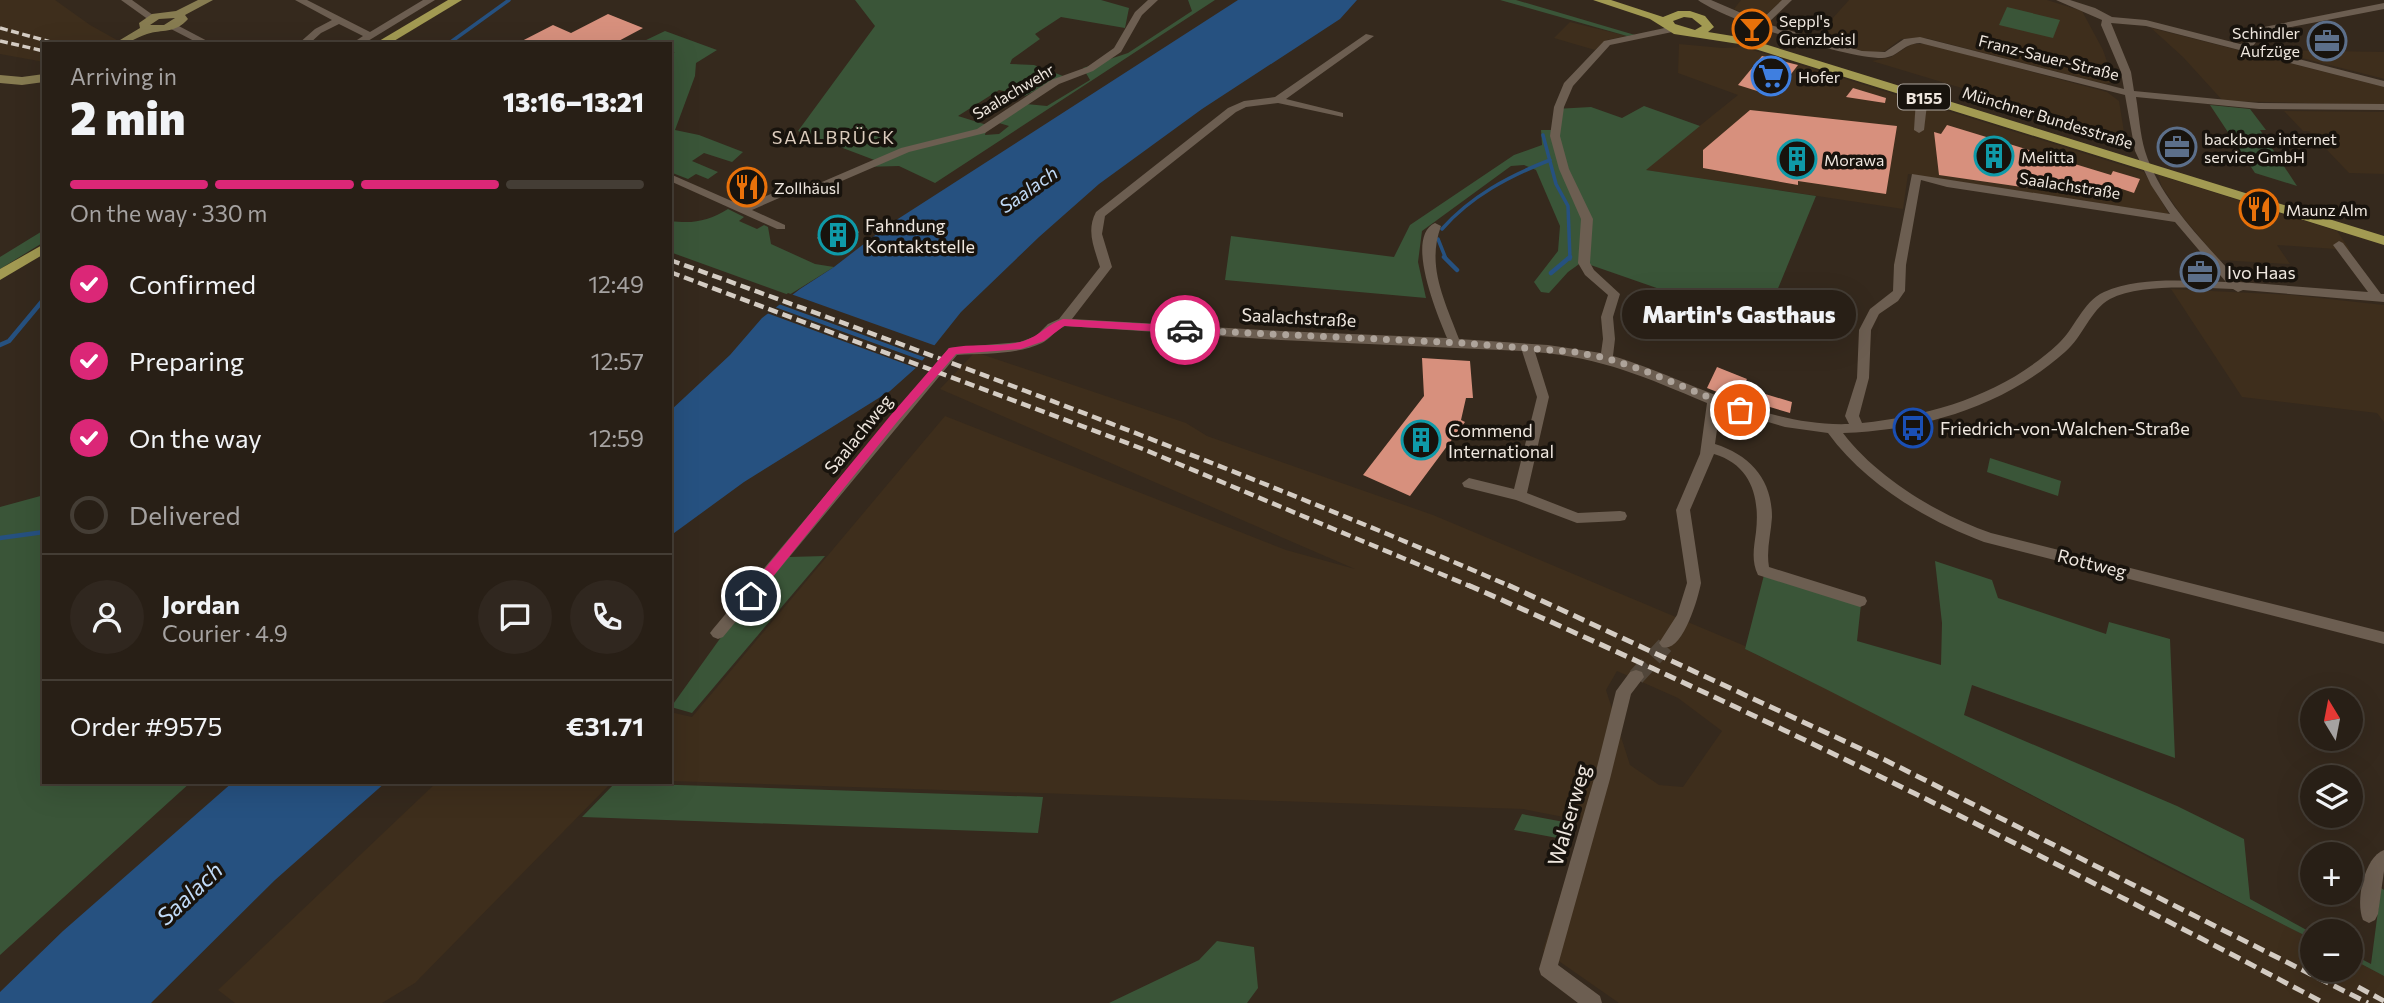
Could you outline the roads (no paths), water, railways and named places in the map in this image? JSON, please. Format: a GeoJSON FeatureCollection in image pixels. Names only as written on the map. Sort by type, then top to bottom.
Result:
{"type":"FeatureCollection","features":[{"type":"Feature","properties":{"kind":"main road"},"geometry":{"type":"LineString","coordinates":[[376,40],[456,0]]}},
{"type":"Feature","properties":{"kind":"main road"},"geometry":{"type":"LineString","coordinates":[[1599,0],[1654,17],[1672,28],[1702,25]]}},
{"type":"Feature","properties":{"kind":"main road"},"geometry":{"type":"LineString","coordinates":[[1625,0],[1679,14],[1702,25]]}},
{"type":"Feature","properties":{"kind":"main road"},"geometry":{"type":"LineString","coordinates":[[1672,28],[1667,20],[1679,14]]}},
{"type":"Feature","properties":{"kind":"main road","name":"Münchner Bundesstraße"},"geometry":{"type":"LineString","coordinates":[[1702,25],[1741,40],[2146,162],[2384,242]]}},
{"type":"Feature","properties":{"kind":"main road","name":"Münchner Bundesstraße"},"geometry":{"type":"LineString","coordinates":[[1702,25],[2384,234]]}},
{"type":"Feature","properties":{"kind":"main road"},"geometry":{"type":"LineString","coordinates":[[0,275],[42,248]]}},
{"type":"Feature","properties":{"kind":"street"},"geometry":{"type":"LineString","coordinates":[[126,0],[149,23],[172,26],[204,42]]}},
{"type":"Feature","properties":{"kind":"street"},"geometry":{"type":"LineString","coordinates":[[122,42],[149,23],[178,14],[207,0]]}},
{"type":"Feature","properties":{"kind":"street"},"geometry":{"type":"LineString","coordinates":[[300,0],[376,40],[430,0]]}},
{"type":"Feature","properties":{"kind":"street","name":"Saalachwehr"},"geometry":{"type":"LineString","coordinates":[[744,209],[784,192],[810,191],[905,150],[981,131],[1055,82],[1090,69],[1118,50],[1138,14],[1153,0]]}},
{"type":"Feature","properties":{"kind":"street","name":"Franz-Sauer-Straße"},"geometry":{"type":"LineString","coordinates":[[1703,0],[1761,25],[1874,56],[1893,53],[1900,45],[1920,40],[2132,94],[2259,106],[2384,107]]}},
{"type":"Feature","properties":{"kind":"street"},"geometry":{"type":"LineString","coordinates":[[1702,25],[1735,0]]}},
{"type":"Feature","properties":{"kind":"street"},"geometry":{"type":"LineString","coordinates":[[1761,25],[1787,0]]}},
{"type":"Feature","properties":{"kind":"street"},"geometry":{"type":"LineString","coordinates":[[2061,0],[2092,10],[2110,20],[2146,23],[2384,84]]}},
{"type":"Feature","properties":{"kind":"street"},"geometry":{"type":"LineString","coordinates":[[2239,47],[2248,46],[2252,41],[2249,38],[2256,31],[2384,6]]}},
{"type":"Feature","properties":{"kind":"street"},"geometry":{"type":"LineString","coordinates":[[172,26],[182,19],[178,14]]}},
{"type":"Feature","properties":{"kind":"street"},"geometry":{"type":"LineString","coordinates":[[305,42],[318,31],[339,20]]}},
{"type":"Feature","properties":{"kind":"street"},"geometry":{"type":"LineString","coordinates":[[2110,20],[2106,21],[2106,25],[2126,72],[2132,94],[2140,150],[2156,186],[2179,219],[2238,288]]}},
{"type":"Feature","properties":{"kind":"street"},"geometry":{"type":"LineString","coordinates":[[1606,358],[1609,339],[1607,317],[1614,294],[1589,272],[1584,263],[1587,219],[1564,169],[1555,136],[1559,107],[1568,85],[1607,43],[1672,28]]}},
{"type":"Feature","properties":{"kind":"street"},"geometry":{"type":"LineString","coordinates":[[1278,100],[1370,36]]}},
{"type":"Feature","properties":{"kind":"street"},"geometry":{"type":"LineString","coordinates":[[0,79],[22,81],[42,78]]}},
{"type":"Feature","properties":{"kind":"street"},"geometry":{"type":"LineString","coordinates":[[1919,130],[1923,96]]}},
{"type":"Feature","properties":{"kind":"street"},"geometry":{"type":"LineString","coordinates":[[1063,322],[1106,267],[1095,232],[1095,224],[1100,214],[1232,110],[1244,104],[1278,100],[1339,116]]}},
{"type":"Feature","properties":{"kind":"street","name":"Saalachstraße"},"geometry":{"type":"LineString","coordinates":[[1858,428],[1852,416],[1863,378],[1865,330],[1874,312],[1894,298],[1899,291],[1900,265],[1916,176],[1947,184],[2179,219]]}},
{"type":"Feature","properties":{"kind":"street"},"geometry":{"type":"LineString","coordinates":[[672,178],[780,228]]}},
{"type":"Feature","properties":{"kind":"street"},"geometry":{"type":"LineString","coordinates":[[1436,226],[1430,237],[1427,264],[1459,343]]}},
{"type":"Feature","properties":{"kind":"street","name":"Saalachstraße"},"geometry":{"type":"LineString","coordinates":[[2339,245],[2381,298]]}},
{"type":"Feature","properties":{"kind":"street","name":"Saalachstraße"},"geometry":{"type":"LineString","coordinates":[[1063,322],[1459,343],[1606,358],[1643,370],[1714,401],[1781,421],[1832,428],[1858,428],[1907,423],[1970,406],[2034,372],[2071,339],[2087,315],[2106,295],[2171,285],[2381,298]]}},
{"type":"Feature","properties":{"kind":"street","name":"Saalachweg"},"geometry":{"type":"LineString","coordinates":[[718,633],[953,351],[1021,346],[1040,339],[1052,327],[1063,322]]}},
{"type":"Feature","properties":{"kind":"street"},"geometry":{"type":"LineString","coordinates":[[1519,496],[1543,397],[1528,349]]}},
{"type":"Feature","properties":{"kind":"street"},"geometry":{"type":"LineString","coordinates":[[1672,637],[1694,583],[1683,510],[1708,447],[1714,401]]}},
{"type":"Feature","properties":{"kind":"street","name":"Rottweg"},"geometry":{"type":"LineString","coordinates":[[1832,428],[1841,442],[1915,500],[1949,522],[1989,538],[2384,638]]}},
{"type":"Feature","properties":{"kind":"street"},"geometry":{"type":"LineString","coordinates":[[1708,447],[1727,452],[1736,458],[1753,473],[1765,493],[1765,517],[1759,560],[1763,571],[1860,601]]}},
{"type":"Feature","properties":{"kind":"street"},"geometry":{"type":"LineString","coordinates":[[1469,483],[1519,496],[1577,518],[1620,516]]}},
{"type":"Feature","properties":{"kind":"street","name":"Walserweg"},"geometry":{"type":"LineString","coordinates":[[1593,1003],[1548,969],[1599,792],[1624,691],[1636,677]]}},
{"type":"Feature","properties":{"kind":"street"},"geometry":{"type":"LineString","coordinates":[[2369,914],[2373,876],[2378,863],[2384,859]]}},
{"type":"Feature","properties":{"kind":"water","name":"Saalach"},"geometry":{"type":"Polygon","coordinates":[[[1238,0],[1357,0],[1340,19],[1202,109],[1099,184],[961,312],[918,366],[890,391],[744,482],[672,535],[672,409],[730,355],[762,318],[887,226],[1238,0]]]}},
{"type":"Feature","properties":{"kind":"water","name":"Saalach"},"geometry":{"type":"Polygon","coordinates":[[[231,784],[384,784],[275,880],[151,1003],[0,1003],[0,992],[63,931],[231,784]]]}},
{"type":"Feature","properties":{"kind":"waterway"},"geometry":{"type":"LineString","coordinates":[[451,42],[509,0]]}},
{"type":"Feature","properties":{"kind":"waterway"},"geometry":{"type":"LineString","coordinates":[[1543,135],[1550,160]]}},
{"type":"Feature","properties":{"kind":"waterway"},"geometry":{"type":"LineString","coordinates":[[1442,229],[1465,207],[1492,188],[1550,160]]}},
{"type":"Feature","properties":{"kind":"waterway"},"geometry":{"type":"LineString","coordinates":[[1550,160],[1556,184],[1568,206],[1570,257]]}},
{"type":"Feature","properties":{"kind":"waterway"},"geometry":{"type":"LineString","coordinates":[[1438,239],[1446,259]]}},
{"type":"Feature","properties":{"kind":"waterway"},"geometry":{"type":"LineString","coordinates":[[1551,273],[1570,257]]}},
{"type":"Feature","properties":{"kind":"waterway"},"geometry":{"type":"LineString","coordinates":[[1446,259],[1457,270]]}},
{"type":"Feature","properties":{"kind":"waterway"},"geometry":{"type":"LineString","coordinates":[[0,345],[9,341],[42,301]]}},
{"type":"Feature","properties":{"kind":"waterway"},"geometry":{"type":"LineString","coordinates":[[0,538],[42,532]]}},
{"type":"Feature","properties":{"kind":"tunnel"},"geometry":{"type":"LineString","coordinates":[[1636,677],[1667,643]]}},
{"type":"Feature","properties":{"kind":"railway"},"geometry":{"type":"LineString","coordinates":[[0,28],[51,42]]}},
{"type":"Feature","properties":{"kind":"railway"},"geometry":{"type":"LineString","coordinates":[[0,41],[42,51]]}},
{"type":"Feature","properties":{"kind":"railway"},"geometry":{"type":"LineString","coordinates":[[672,261],[1093,417],[1512,587]]}},
{"type":"Feature","properties":{"kind":"railway"},"geometry":{"type":"LineString","coordinates":[[672,273],[1143,449],[1472,587]]}},
{"type":"Feature","properties":{"kind":"railway"},"geometry":{"type":"LineString","coordinates":[[1468,585],[1685,683],[1900,786],[2324,1003]]}},
{"type":"Feature","properties":{"kind":"railway"},"geometry":{"type":"LineString","coordinates":[[1508,585],[1885,760],[2368,1003]]}},
{"type":"Feature","properties":{"kind":"railway"},"geometry":{"type":"LineString","coordinates":[[2358,987],[2384,1001]]}},
{"type":"Feature","properties":{"kind":"place","name":"Seppl's Grenzbeisl"},"geometry":{"type":"Point","coordinates":[1752,29]}},
{"type":"Feature","properties":{"kind":"place","name":"Schindler Aufzüge"},"geometry":{"type":"Point","coordinates":[2327,41]}},
{"type":"Feature","properties":{"kind":"place","name":"Hofer"},"geometry":{"type":"Point","coordinates":[1771,76]}},
{"type":"Feature","properties":{"kind":"place","name":"backbone internet service GmbH"},"geometry":{"type":"Point","coordinates":[2177,147]}},
{"type":"Feature","properties":{"kind":"place","name":"Melitta"},"geometry":{"type":"Point","coordinates":[1994,156]}},
{"type":"Feature","properties":{"kind":"place","name":"Morawa"},"geometry":{"type":"Point","coordinates":[1797,159]}},
{"type":"Feature","properties":{"kind":"place","name":"Zollhäusl"},"geometry":{"type":"Point","coordinates":[747,187]}},
{"type":"Feature","properties":{"kind":"place","name":"Maunz Alm"},"geometry":{"type":"Point","coordinates":[2259,209]}},
{"type":"Feature","properties":{"kind":"place","name":"Fahndung Kontaktstelle"},"geometry":{"type":"Point","coordinates":[838,235]}},
{"type":"Feature","properties":{"kind":"place","name":"Ivo Haas"},"geometry":{"type":"Point","coordinates":[2200,272]}},
{"type":"Feature","properties":{"kind":"place","name":"Martin's Gasthaus"},"geometry":{"type":"Point","coordinates":[1740,410]}},
{"type":"Feature","properties":{"kind":"place","name":"Friedrich-von-Walchen-Straße"},"geometry":{"type":"Point","coordinates":[1913,428]}},
{"type":"Feature","properties":{"kind":"place","name":"Commend International"},"geometry":{"type":"Point","coordinates":[1421,440]}},
{"type":"Feature","properties":{"kind":"district","name":"SAALBRÜCK"},"geometry":{"type":"Point","coordinates":[834,137]}}]}
